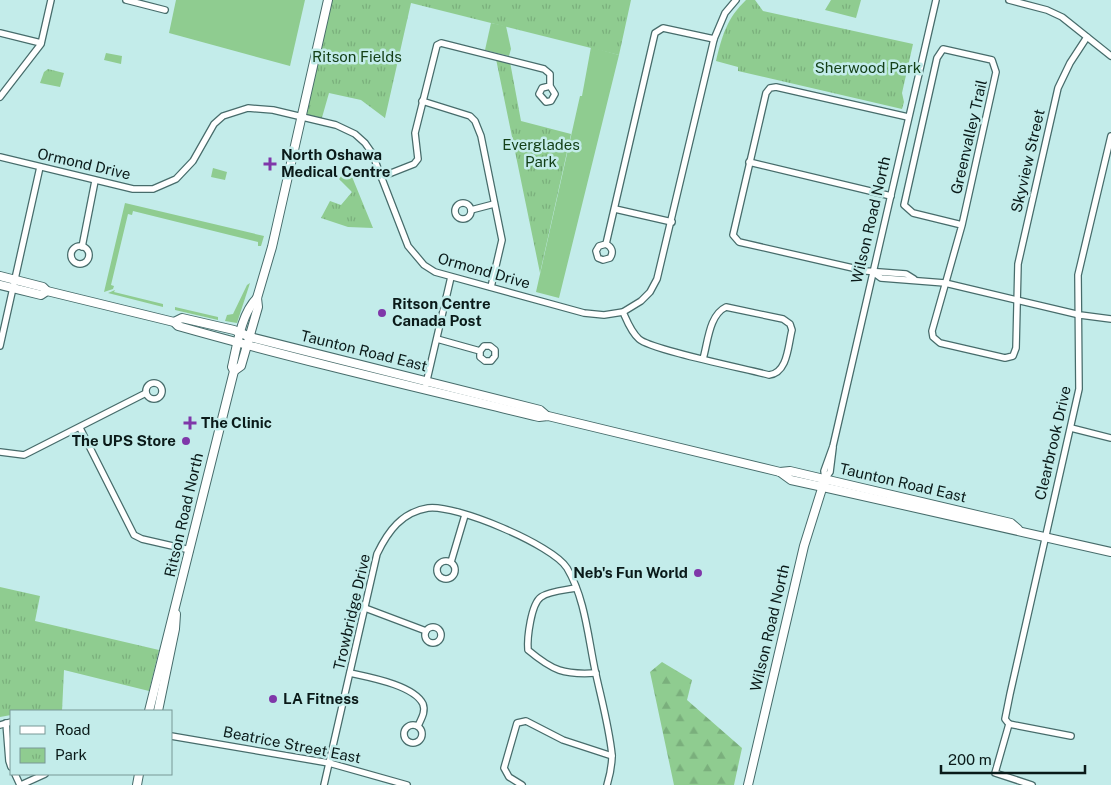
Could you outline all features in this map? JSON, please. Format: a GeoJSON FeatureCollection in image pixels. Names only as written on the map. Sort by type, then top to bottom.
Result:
{"type":"FeatureCollection","features":[{"type":"Feature","properties":{"kind":"main road","name":"Ritson Road North"},"geometry":{"type":"LineString","coordinates":[[234,371],[241,366],[258,307],[257,298],[272,247],[328,0]]}},
{"type":"Feature","properties":{"kind":"main road","name":"Taunton Road East"},"geometry":{"type":"LineString","coordinates":[[0,276],[41,295],[47,291],[174,322],[178,326],[238,343],[539,417],[547,416],[780,472],[790,471],[961,510],[1011,523],[1018,529]]}},
{"type":"Feature","properties":{"kind":"main road","name":"Taunton Road East"},"geometry":{"type":"LineString","coordinates":[[0,285],[14,284]]}},
{"type":"Feature","properties":{"kind":"main road","name":"Ritson Road North"},"geometry":{"type":"LineString","coordinates":[[158,710],[175,629],[177,607],[234,371],[232,367],[251,304],[257,298]]}},
{"type":"Feature","properties":{"kind":"main road","name":"Taunton Road East"},"geometry":{"type":"LineString","coordinates":[[174,322],[182,318],[540,410],[547,416]]}},
{"type":"Feature","properties":{"kind":"main road","name":"Taunton Road East"},"geometry":{"type":"LineString","coordinates":[[780,472],[791,480],[1009,530],[1018,529],[1111,552]]}},
{"type":"Feature","properties":{"kind":"main road","name":"Wilson Road North"},"geometry":{"type":"LineString","coordinates":[[748,785],[804,546],[825,479]]}},
{"type":"Feature","properties":{"kind":"main road","name":"Ritson Road North"},"geometry":{"type":"LineString","coordinates":[[149,710],[169,628],[177,607]]}},
{"type":"Feature","properties":{"kind":"street"},"geometry":{"type":"LineString","coordinates":[[1,95],[41,43],[51,0]]}},
{"type":"Feature","properties":{"kind":"street"},"geometry":{"type":"LineString","coordinates":[[127,0],[165,10]]}},
{"type":"Feature","properties":{"kind":"street"},"geometry":{"type":"LineString","coordinates":[[703,359],[714,319],[718,311],[726,307],[783,319],[790,324],[792,330],[782,369],[777,374],[769,375],[703,359],[644,342],[632,331],[624,312],[650,292],[657,279],[714,39],[725,13],[736,0]]}},
{"type":"Feature","properties":{"kind":"street","name":"Wilson Road North"},"geometry":{"type":"LineString","coordinates":[[825,479],[824,471],[833,446],[936,0]]}},
{"type":"Feature","properties":{"kind":"street"},"geometry":{"type":"LineString","coordinates":[[1010,0],[1047,10],[1062,17],[1111,56]]}},
{"type":"Feature","properties":{"kind":"street"},"geometry":{"type":"LineString","coordinates":[[606,244],[655,33],[663,28],[714,39]]}},
{"type":"Feature","properties":{"kind":"street"},"geometry":{"type":"LineString","coordinates":[[0,32],[41,43]]}},
{"type":"Feature","properties":{"kind":"street","name":"Skyview Street"},"geometry":{"type":"LineString","coordinates":[[945,283],[932,331],[933,336],[940,343],[1005,358],[1013,356],[1016,348],[1018,264],[1058,88],[1070,63],[1087,36]]}},
{"type":"Feature","properties":{"kind":"street"},"geometry":{"type":"LineString","coordinates":[[381,177],[417,162],[415,133],[435,48],[440,43],[540,67],[550,74],[550,86]]}},
{"type":"Feature","properties":{"kind":"street","name":"Greenvalley Trail"},"geometry":{"type":"LineString","coordinates":[[945,283],[962,225],[996,72],[992,60],[943,49],[937,58],[904,206],[913,212],[962,225]]}},
{"type":"Feature","properties":{"kind":"street"},"geometry":{"type":"LineString","coordinates":[[908,118],[776,87],[770,88],[766,92],[749,162],[733,232],[734,238],[739,242],[873,272],[881,278],[904,281],[914,278],[945,283],[1080,315],[1111,319]]}},
{"type":"Feature","properties":{"kind":"street"},"geometry":{"type":"LineString","coordinates":[[422,101],[464,112],[475,121],[481,136],[502,240],[491,287]]}},
{"type":"Feature","properties":{"kind":"street","name":"Ormond Drive"},"geometry":{"type":"LineString","coordinates":[[0,157],[133,190],[153,189],[176,179],[188,168],[214,124],[223,116],[248,108],[273,110],[302,116],[336,125],[355,134],[372,153],[408,246],[429,269],[451,277],[584,313],[604,315],[624,312]]}},
{"type":"Feature","properties":{"kind":"street","name":"Clearbrook Drive"},"geometry":{"type":"LineString","coordinates":[[1009,724],[1005,719],[1010,694],[1079,389],[1080,315],[1078,275],[1111,136]]}},
{"type":"Feature","properties":{"kind":"street"},"geometry":{"type":"LineString","coordinates":[[749,162],[891,196]]}},
{"type":"Feature","properties":{"kind":"street"},"geometry":{"type":"LineString","coordinates":[[0,346],[40,167]]}},
{"type":"Feature","properties":{"kind":"street"},"geometry":{"type":"LineString","coordinates":[[82,246],[95,181]]}},
{"type":"Feature","properties":{"kind":"street"},"geometry":{"type":"LineString","coordinates":[[471,210],[494,204]]}},
{"type":"Feature","properties":{"kind":"street"},"geometry":{"type":"LineString","coordinates":[[615,209],[672,222]]}},
{"type":"Feature","properties":{"kind":"street"},"geometry":{"type":"LineString","coordinates":[[425,389],[451,277]]}},
{"type":"Feature","properties":{"kind":"street"},"geometry":{"type":"LineString","coordinates":[[436,340],[480,351]]}},
{"type":"Feature","properties":{"kind":"street"},"geometry":{"type":"LineString","coordinates":[[0,452],[24,455],[146,394]]}},
{"type":"Feature","properties":{"kind":"street"},"geometry":{"type":"LineString","coordinates":[[80,428],[134,535],[142,539],[190,550]]}},
{"type":"Feature","properties":{"kind":"street"},"geometry":{"type":"LineString","coordinates":[[1070,428],[1111,438]]}},
{"type":"Feature","properties":{"kind":"street","name":"Trowbridge Drive"},"geometry":{"type":"LineString","coordinates":[[324,785],[377,554],[393,527],[403,518],[428,508],[445,508],[531,540],[551,551],[567,567],[576,588],[605,708],[612,756],[607,785]]}},
{"type":"Feature","properties":{"kind":"street"},"geometry":{"type":"LineString","coordinates":[[451,562],[465,515]]}},
{"type":"Feature","properties":{"kind":"street"},"geometry":{"type":"LineString","coordinates":[[576,588],[541,596],[535,604],[527,640],[528,650],[544,661],[570,674],[596,673]]}},
{"type":"Feature","properties":{"kind":"street"},"geometry":{"type":"LineString","coordinates":[[365,608],[426,631]]}},
{"type":"Feature","properties":{"kind":"street"},"geometry":{"type":"LineString","coordinates":[[350,673],[386,681],[415,695],[423,704],[424,714],[418,726]]}},
{"type":"Feature","properties":{"kind":"street"},"geometry":{"type":"LineString","coordinates":[[522,785],[509,777],[504,768],[517,723],[526,721],[562,740],[612,756]]}},
{"type":"Feature","properties":{"kind":"street"},"geometry":{"type":"LineString","coordinates":[[6,723],[8,761],[10,765]]}},
{"type":"Feature","properties":{"kind":"street"},"geometry":{"type":"LineString","coordinates":[[1032,785],[995,773],[1009,724],[1070,736]]}},
{"type":"Feature","properties":{"kind":"street","name":"Beatrice Street East"},"geometry":{"type":"LineString","coordinates":[[172,736],[329,763],[407,785]]}},
{"type":"Feature","properties":{"kind":"street"},"geometry":{"type":"LineString","coordinates":[[20,785],[43,775]]}},
{"type":"Feature","properties":{"kind":"green space"},"geometry":{"type":"Polygon","coordinates":[[[176,0],[305,0],[290,66],[169,33],[176,0]]]}},
{"type":"Feature","properties":{"kind":"green space","name":"Ritson Fields"},"geometry":{"type":"Polygon","coordinates":[[[328,0],[631,0],[619,55],[411,3],[385,118],[361,100],[329,93],[321,121],[302,116],[328,0]]]}},
{"type":"Feature","properties":{"kind":"green space","name":"Sherwood Park"},"geometry":{"type":"Polygon","coordinates":[[[746,0],[755,0],[763,11],[913,44],[902,93],[904,102],[902,109],[738,71],[738,67],[716,61],[726,28],[734,14],[746,0]]]}},
{"type":"Feature","properties":{"kind":"green space"},"geometry":{"type":"Polygon","coordinates":[[[831,0],[861,0],[856,18],[825,10],[831,0]]]}},
{"type":"Feature","properties":{"kind":"green space"},"geometry":{"type":"Polygon","coordinates":[[[491,23],[506,26],[511,49],[509,56],[485,50],[491,23]]]}},
{"type":"Feature","properties":{"kind":"green space"},"geometry":{"type":"Polygon","coordinates":[[[591,47],[619,55],[559,298],[536,292],[580,96],[582,96],[591,47]]]}},
{"type":"Feature","properties":{"kind":"green space"},"geometry":{"type":"Polygon","coordinates":[[[106,53],[122,56],[121,64],[104,60],[106,53]]]}},
{"type":"Feature","properties":{"kind":"green space","name":"Everglades Park"},"geometry":{"type":"Polygon","coordinates":[[[496,59],[510,62],[521,121],[571,134],[540,273],[496,59]]]}},
{"type":"Feature","properties":{"kind":"green space"},"geometry":{"type":"Polygon","coordinates":[[[48,69],[64,73],[60,87],[40,83],[44,72],[48,69]]]}},
{"type":"Feature","properties":{"kind":"green space"},"geometry":{"type":"Polygon","coordinates":[[[348,167],[373,228],[348,227],[321,218],[330,201],[341,205],[352,192],[339,179],[348,167]]]}},
{"type":"Feature","properties":{"kind":"green space"},"geometry":{"type":"Polygon","coordinates":[[[213,168],[227,172],[225,180],[211,177],[213,168]]]}},
{"type":"Feature","properties":{"kind":"green space"},"geometry":{"type":"Polygon","coordinates":[[[125,203],[264,236],[261,246],[258,246],[258,242],[133,211],[132,215],[128,214],[111,285],[114,286],[113,289],[104,292],[125,203]]]}},
{"type":"Feature","properties":{"kind":"green space"},"geometry":{"type":"Polygon","coordinates":[[[250,283],[237,323],[225,321],[227,315],[233,314],[247,285],[250,283]]]}},
{"type":"Feature","properties":{"kind":"green space"},"geometry":{"type":"Polygon","coordinates":[[[115,290],[114,292],[163,304],[163,307],[108,293],[115,290]]]}},
{"type":"Feature","properties":{"kind":"green space"},"geometry":{"type":"Polygon","coordinates":[[[175,307],[218,317],[218,320],[175,310],[175,307]]]}},
{"type":"Feature","properties":{"kind":"green space"},"geometry":{"type":"Polygon","coordinates":[[[0,587],[40,596],[35,621],[159,650],[149,691],[64,670],[62,710],[10,710],[10,715],[0,717],[0,587]]]}},
{"type":"Feature","properties":{"kind":"green space"},"geometry":{"type":"Polygon","coordinates":[[[662,662],[692,680],[687,700],[742,748],[734,785],[674,785],[650,672],[662,662]]]}},
{"type":"Feature","properties":{"kind":"place","name":"North Oshawa Medical Centre"},"geometry":{"type":"Point","coordinates":[270,164]}},
{"type":"Feature","properties":{"kind":"place","name":"Ritson Centre Canada Post"},"geometry":{"type":"Point","coordinates":[382,313]}},
{"type":"Feature","properties":{"kind":"place","name":"The Clinic"},"geometry":{"type":"Point","coordinates":[190,423]}},
{"type":"Feature","properties":{"kind":"place","name":"The UPS Store"},"geometry":{"type":"Point","coordinates":[186,441]}},
{"type":"Feature","properties":{"kind":"place","name":"Neb's Fun World"},"geometry":{"type":"Point","coordinates":[698,573]}},
{"type":"Feature","properties":{"kind":"place","name":"LA Fitness"},"geometry":{"type":"Point","coordinates":[273,699]}}]}
